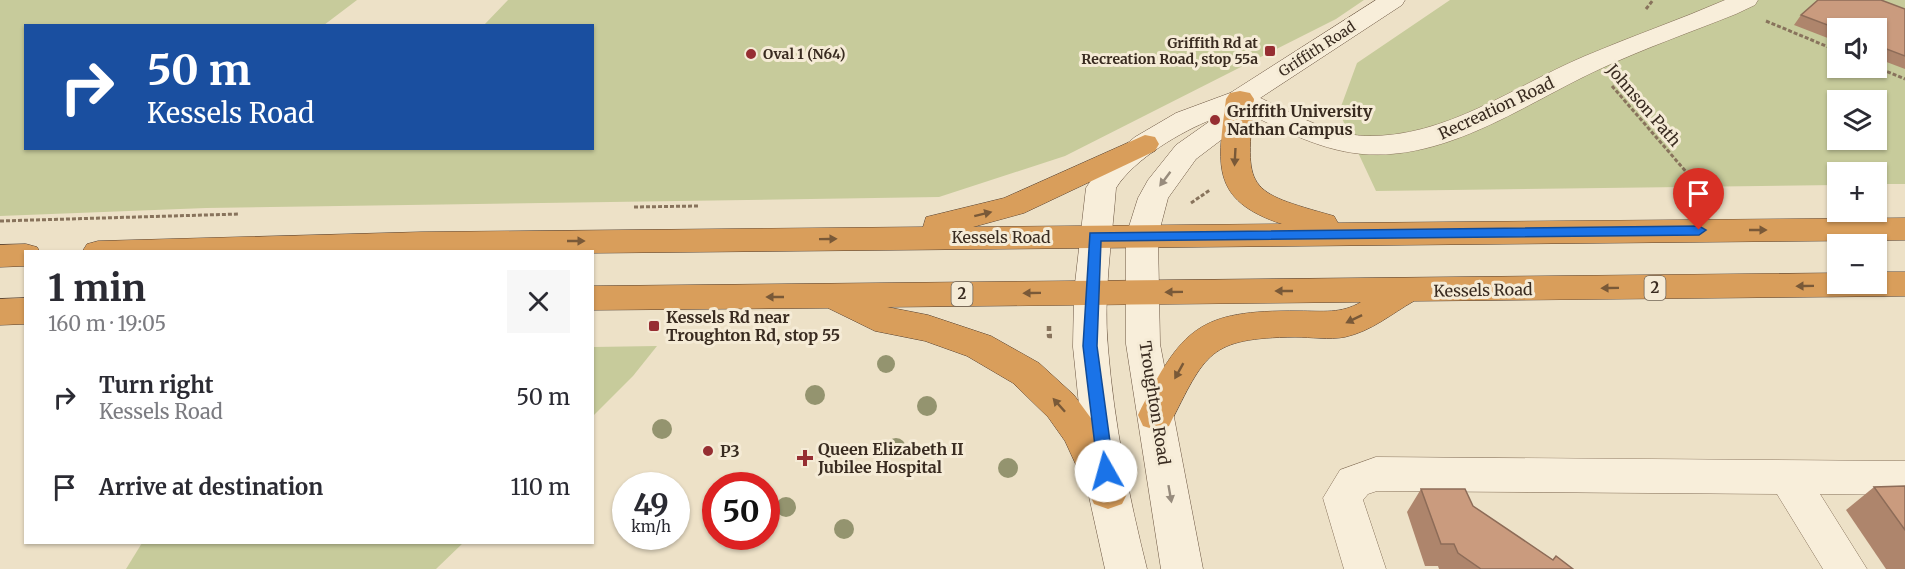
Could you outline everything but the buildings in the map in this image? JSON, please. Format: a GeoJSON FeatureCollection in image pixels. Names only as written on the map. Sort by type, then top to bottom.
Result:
{"type":"FeatureCollection","features":[{"type":"Feature","properties":{"kind":"highway"},"geometry":{"type":"LineString","coordinates":[[1240,99],[1234,157],[1235,169],[1242,189],[1274,209],[1363,234]]}},
{"type":"Feature","properties":{"kind":"highway"},"geometry":{"type":"LineString","coordinates":[[885,238],[1013,206],[1145,144]]}},
{"type":"Feature","properties":{"kind":"highway","name":"Kessels Road"},"geometry":{"type":"LineString","coordinates":[[170,250],[421,243],[1905,229]]}},
{"type":"Feature","properties":{"kind":"highway"},"geometry":{"type":"LineString","coordinates":[[0,256],[24,255]]}},
{"type":"Feature","properties":{"kind":"highway","name":"Kessels Road"},"geometry":{"type":"LineString","coordinates":[[594,298],[1905,284]]}},
{"type":"Feature","properties":{"kind":"highway"},"geometry":{"type":"LineString","coordinates":[[1156,415],[1181,364],[1201,341],[1221,332],[1256,324],[1348,323],[1406,291]]}},
{"type":"Feature","properties":{"kind":"highway"},"geometry":{"type":"LineString","coordinates":[[834,296],[887,322],[928,328],[979,346],[1026,373],[1061,406],[1080,432],[1108,492]]}},
{"type":"Feature","properties":{"kind":"highway"},"geometry":{"type":"LineString","coordinates":[[0,312],[24,311]]}},
{"type":"Feature","properties":{"kind":"street","name":"Griffith Road"},"geometry":{"type":"LineString","coordinates":[[1095,237],[1101,188],[1111,172],[1145,144],[1186,119],[1240,99],[1394,0]]}},
{"type":"Feature","properties":{"kind":"street","name":"Recreation Road"},"geometry":{"type":"LineString","coordinates":[[1240,99],[1330,137],[1362,145],[1401,144],[1438,136],[1592,62],[1739,3]]}},
{"type":"Feature","properties":{"kind":"street","name":"Griffith Road"},"geometry":{"type":"LineString","coordinates":[[1142,236],[1153,198],[1159,187],[1186,152],[1223,125],[1240,99]]}},
{"type":"Feature","properties":{"kind":"street","name":"Troughton Road"},"geometry":{"type":"LineString","coordinates":[[1142,236],[1143,344],[1182,569]]}},
{"type":"Feature","properties":{"kind":"street"},"geometry":{"type":"LineString","coordinates":[[1095,237],[1090,346],[1108,492],[1126,569]]}},
{"type":"Feature","properties":{"kind":"street"},"geometry":{"type":"LineString","coordinates":[[1365,569],[1343,498],[1354,482],[1376,474],[1905,478]]}},
{"type":"Feature","properties":{"kind":"street"},"geometry":{"type":"LineString","coordinates":[[1788,478],[1846,569]]}},
{"type":"Feature","properties":{"kind":"path"},"geometry":{"type":"LineString","coordinates":[[1638,17],[1653,0]]}},
{"type":"Feature","properties":{"kind":"path"},"geometry":{"type":"LineString","coordinates":[[1739,3],[1827,46]]}},
{"type":"Feature","properties":{"kind":"path","name":"Johnson Path"},"geometry":{"type":"LineString","coordinates":[[1592,62],[1688,174],[1703,207]]}},
{"type":"Feature","properties":{"kind":"path"},"geometry":{"type":"LineString","coordinates":[[1887,72],[1905,79]]}},
{"type":"Feature","properties":{"kind":"path"},"geometry":{"type":"LineString","coordinates":[[1186,207],[1218,184]]}},
{"type":"Feature","properties":{"kind":"green space"},"geometry":{"type":"Polygon","coordinates":[[[0,0],[357,0],[325,24],[24,24],[24,150],[594,150],[594,24],[485,24],[508,0],[1364,0],[1336,19],[1065,156],[939,197],[206,208],[0,216],[0,0]]]}},
{"type":"Feature","properties":{"kind":"green space"},"geometry":{"type":"Polygon","coordinates":[[[1450,0],[1905,0],[1905,184],[1887,184],[1887,162],[1827,162],[1827,185],[1376,191],[1339,112],[1357,63],[1450,0]]]}},
{"type":"Feature","properties":{"kind":"green space"},"geometry":{"type":"Polygon","coordinates":[[[657,346],[633,376],[594,415],[594,347],[657,346]]]}},
{"type":"Feature","properties":{"kind":"green space"},"geometry":{"type":"Polygon","coordinates":[[[141,544],[462,544],[436,569],[126,569],[141,544]]]}},
{"type":"Feature","properties":{"kind":"place","name":"Griffith Rd at Recreation Road, stop 55a"},"geometry":{"type":"Point","coordinates":[1270,51]}},
{"type":"Feature","properties":{"kind":"place","name":"Oval 1 (N64)"},"geometry":{"type":"Point","coordinates":[751,54]}},
{"type":"Feature","properties":{"kind":"place","name":"Griffith University Nathan Campus"},"geometry":{"type":"Point","coordinates":[1215,120]}},
{"type":"Feature","properties":{"kind":"place","name":"Kessels Rd near Troughton Rd, stop 55"},"geometry":{"type":"Point","coordinates":[654,326]}},
{"type":"Feature","properties":{"kind":"place","name":"P3"},"geometry":{"type":"Point","coordinates":[708,451]}},
{"type":"Feature","properties":{"kind":"place","name":"Queen Elizabeth II Jubilee Hospital"},"geometry":{"type":"Point","coordinates":[805,458]}},
{"type":"Feature","properties":{"kind":"route"},"geometry":{"type":"LineString","coordinates":[[1106,471],[1090,346],[1095,237],[1699,230]]}}]}
